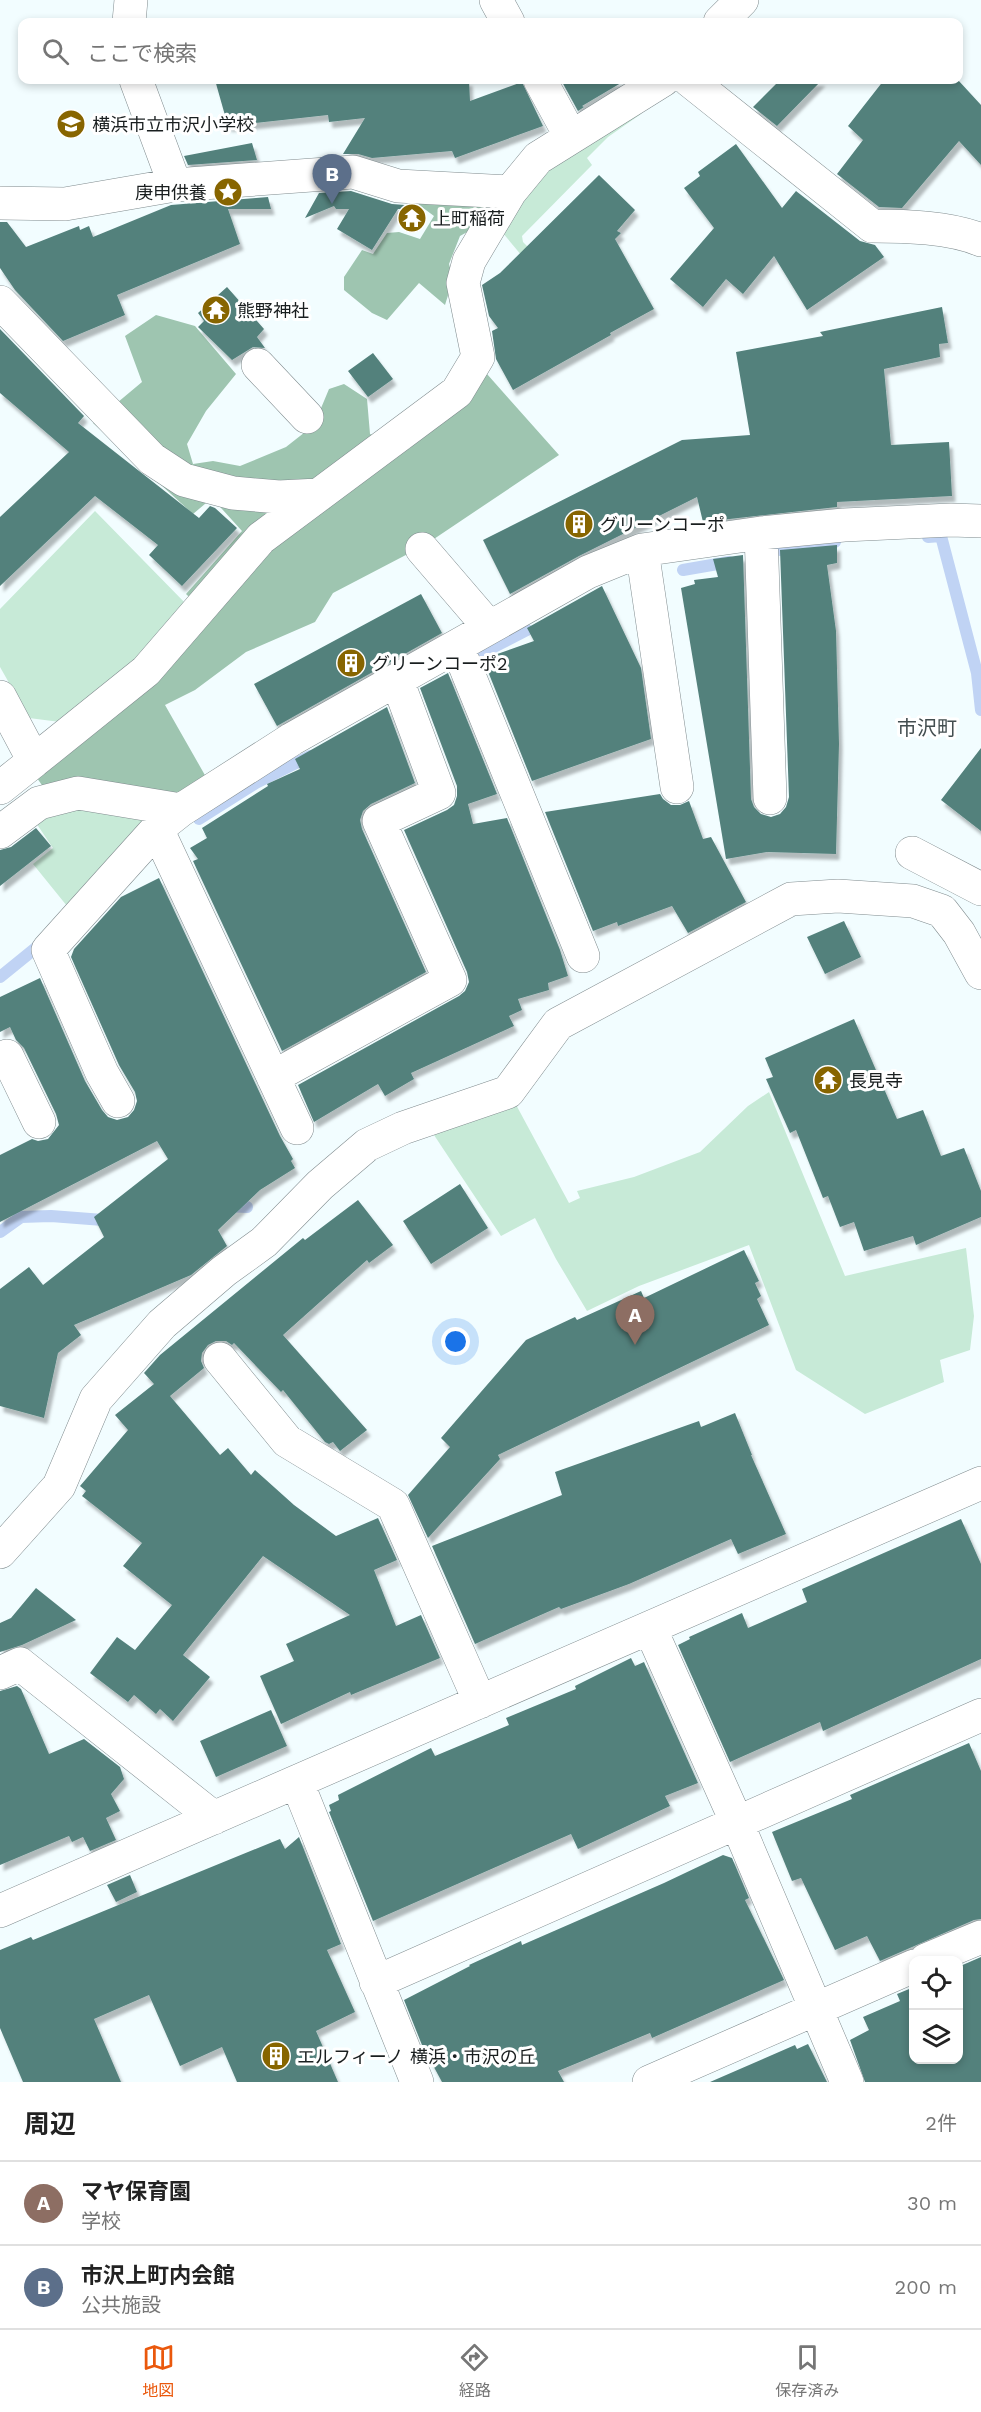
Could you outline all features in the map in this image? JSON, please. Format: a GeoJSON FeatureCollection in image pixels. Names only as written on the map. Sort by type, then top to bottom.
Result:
{"type":"FeatureCollection","features":[{"type":"Feature","properties":{"kind":"street"},"geometry":{"type":"LineString","coordinates":[[129,18],[131,0]]}},
{"type":"Feature","properties":{"kind":"street"},"geometry":{"type":"LineString","coordinates":[[495,0],[506,18]]}},
{"type":"Feature","properties":{"kind":"street"},"geometry":{"type":"LineString","coordinates":[[724,18],[742,0]]}},
{"type":"Feature","properties":{"kind":"street"},"geometry":{"type":"LineString","coordinates":[[137,84],[175,185]]}},
{"type":"Feature","properties":{"kind":"street"},"geometry":{"type":"LineString","coordinates":[[542,84],[572,137]]}},
{"type":"Feature","properties":{"kind":"street"},"geometry":{"type":"LineString","coordinates":[[0,788],[146,671],[261,538],[457,392],[478,357],[463,283],[469,261],[510,192],[538,158],[658,84]]}},
{"type":"Feature","properties":{"kind":"street"},"geometry":{"type":"LineString","coordinates":[[694,84],[872,226],[937,230],[981,240]]}},
{"type":"Feature","properties":{"kind":"street"},"geometry":{"type":"LineString","coordinates":[[0,203],[65,204],[175,185],[353,172],[398,186],[510,192]]}},
{"type":"Feature","properties":{"kind":"street"},"geometry":{"type":"LineString","coordinates":[[0,302],[152,459],[184,480],[233,494],[279,497],[320,495]]}},
{"type":"Feature","properties":{"kind":"street"},"geometry":{"type":"LineString","coordinates":[[258,365],[307,417]]}},
{"type":"Feature","properties":{"kind":"street"},"geometry":{"type":"LineString","coordinates":[[118,1101],[102,1073],[48,950],[169,819],[292,739],[588,572],[642,550],[761,533],[844,525],[951,520],[981,521]]}},
{"type":"Feature","properties":{"kind":"street"},"geometry":{"type":"LineString","coordinates":[[761,533],[770,798]]}},
{"type":"Feature","properties":{"kind":"street"},"geometry":{"type":"LineString","coordinates":[[422,549],[489,627]]}},
{"type":"Feature","properties":{"kind":"street"},"geometry":{"type":"LineString","coordinates":[[642,550],[677,787]]}},
{"type":"Feature","properties":{"kind":"street"},"geometry":{"type":"LineString","coordinates":[[457,646],[583,956]]}},
{"type":"Feature","properties":{"kind":"street"},"geometry":{"type":"LineString","coordinates":[[273,1077],[450,980],[379,821],[439,793],[397,680]]}},
{"type":"Feature","properties":{"kind":"street"},"geometry":{"type":"LineString","coordinates":[[0,697],[34,761]]}},
{"type":"Feature","properties":{"kind":"street"},"geometry":{"type":"LineString","coordinates":[[0,832],[39,803],[78,793],[169,819]]}},
{"type":"Feature","properties":{"kind":"street"},"geometry":{"type":"LineString","coordinates":[[169,819],[273,1077],[297,1128]]}},
{"type":"Feature","properties":{"kind":"street"},"geometry":{"type":"LineString","coordinates":[[912,853],[981,889]]}},
{"type":"Feature","properties":{"kind":"street"},"geometry":{"type":"LineString","coordinates":[[0,1552],[59,1486],[96,1399],[162,1324],[224,1271],[264,1242],[320,1185],[368,1146],[403,1128],[508,1092],[558,1024],[599,995],[791,899],[803,898],[838,896],[913,901],[942,911],[959,933],[981,973]]}},
{"type":"Feature","properties":{"kind":"street"},"geometry":{"type":"LineString","coordinates":[[7,1056],[11,1094],[39,1122]]}},
{"type":"Feature","properties":{"kind":"street"},"geometry":{"type":"LineString","coordinates":[[220,1359],[287,1441],[393,1505],[480,1702]]}},
{"type":"Feature","properties":{"kind":"street"},"geometry":{"type":"LineString","coordinates":[[0,1911],[650,1628],[978,1491]]}},
{"type":"Feature","properties":{"kind":"street"},"geometry":{"type":"LineString","coordinates":[[650,1628],[848,2082]]}},
{"type":"Feature","properties":{"kind":"street"},"geometry":{"type":"LineString","coordinates":[[0,1672],[20,1664],[214,1818]]}},
{"type":"Feature","properties":{"kind":"street"},"geometry":{"type":"LineString","coordinates":[[376,1982],[981,1715]]}},
{"type":"Feature","properties":{"kind":"street"},"geometry":{"type":"LineString","coordinates":[[297,1782],[417,2082]]}},
{"type":"Feature","properties":{"kind":"street"},"geometry":{"type":"LineString","coordinates":[[936,1956],[981,1937]]}},
{"type":"Feature","properties":{"kind":"street"},"geometry":{"type":"LineString","coordinates":[[649,2082],[909,1968]]}},
{"type":"Feature","properties":{"kind":"green space"},"geometry":{"type":"Polygon","coordinates":[[[643,105],[641,114],[608,137],[587,158],[592,165],[522,236],[523,242],[547,266],[537,274],[502,232],[524,185],[643,105]]]}},
{"type":"Feature","properties":{"kind":"green space"},"geometry":{"type":"Polygon","coordinates":[[[411,199],[491,201],[476,227],[460,236],[449,264],[453,279],[445,305],[419,283],[387,320],[372,313],[344,290],[344,277],[362,250],[373,254],[387,233],[399,232],[420,239],[434,216],[411,199]]]}},
{"type":"Feature","properties":{"kind":"green space"},"geometry":{"type":"Polygon","coordinates":[[[156,315],[195,326],[236,374],[206,411],[187,444],[193,464],[213,461],[240,466],[286,447],[314,425],[329,389],[344,384],[367,399],[370,434],[409,449],[487,374],[559,455],[425,545],[333,593],[315,622],[246,652],[195,690],[165,705],[210,784],[169,804],[48,794],[37,778],[207,614],[186,594],[242,531],[212,498],[193,514],[93,423],[142,382],[125,336],[156,315]]]}},
{"type":"Feature","properties":{"kind":"green space"},"geometry":{"type":"Polygon","coordinates":[[[95,511],[190,608],[136,669],[60,722],[29,718],[0,667],[0,609],[95,511]]]}},
{"type":"Feature","properties":{"kind":"green space"},"geometry":{"type":"Polygon","coordinates":[[[68,806],[152,817],[67,906],[33,864],[53,848],[34,820],[68,806]]]}},
{"type":"Feature","properties":{"kind":"green space"},"geometry":{"type":"Polygon","coordinates":[[[769,1092],[845,1276],[966,1248],[974,1316],[970,1350],[940,1360],[944,1382],[865,1414],[796,1370],[749,1245],[639,1286],[587,1311],[535,1218],[501,1236],[432,1132],[514,1101],[569,1203],[580,1198],[577,1191],[634,1177],[700,1152],[748,1106],[769,1092]]]}},
{"type":"Feature","properties":{"kind":"building"},"geometry":{"type":"Polygon","coordinates":[[[216,84],[469,84],[470,101],[517,84],[523,84],[543,126],[455,158],[452,151],[372,158],[358,154],[343,154],[365,118],[329,122],[328,115],[228,126],[216,84]]]}},
{"type":"Feature","properties":{"kind":"building"},"geometry":{"type":"Polygon","coordinates":[[[563,84],[619,84],[582,106],[584,107],[578,111],[563,84]]]}},
{"type":"Feature","properties":{"kind":"building"},"geometry":{"type":"Polygon","coordinates":[[[776,84],[818,84],[777,126],[753,107],[776,84]]]}},
{"type":"Feature","properties":{"kind":"building"},"geometry":{"type":"Polygon","coordinates":[[[881,84],[962,84],[981,105],[981,165],[959,141],[902,208],[879,207],[837,174],[863,140],[848,126],[881,84]]]}},
{"type":"Feature","properties":{"kind":"building"},"geometry":{"type":"Polygon","coordinates":[[[252,143],[257,160],[188,165],[184,156],[252,143]]]}},
{"type":"Feature","properties":{"kind":"building"},"geometry":{"type":"Polygon","coordinates":[[[736,144],[782,208],[796,191],[860,241],[875,245],[884,257],[807,310],[774,256],[743,294],[726,279],[703,307],[670,279],[714,228],[684,188],[700,176],[698,172],[736,144]]]}},
{"type":"Feature","properties":{"kind":"building"},"geometry":{"type":"Polygon","coordinates":[[[599,175],[635,210],[617,231],[621,233],[615,239],[654,309],[513,390],[496,359],[492,331],[498,328],[489,316],[482,285],[500,273],[599,175]]]}},
{"type":"Feature","properties":{"kind":"building"},"geometry":{"type":"Polygon","coordinates":[[[351,191],[392,204],[405,205],[412,209],[398,209],[372,250],[337,229],[349,209],[336,209],[334,206],[305,218],[319,193],[351,191]]]}},
{"type":"Feature","properties":{"kind":"building"},"geometry":{"type":"Polygon","coordinates":[[[268,197],[271,209],[228,209],[240,244],[117,295],[125,315],[63,341],[15,290],[0,268],[0,222],[7,222],[26,247],[79,226],[80,230],[89,226],[93,237],[171,205],[268,197]]]}},
{"type":"Feature","properties":{"kind":"building"},"geometry":{"type":"Polygon","coordinates":[[[227,287],[264,329],[257,337],[265,348],[253,347],[232,360],[198,327],[204,321],[198,313],[227,287]]]}},
{"type":"Feature","properties":{"kind":"building"},"geometry":{"type":"Polygon","coordinates":[[[942,307],[948,343],[939,344],[940,357],[884,369],[891,445],[949,442],[952,496],[837,502],[837,507],[703,522],[697,497],[579,556],[510,594],[483,540],[682,440],[750,435],[736,352],[823,336],[820,332],[942,307]]]}},
{"type":"Feature","properties":{"kind":"building"},"geometry":{"type":"Polygon","coordinates":[[[0,329],[84,416],[78,423],[199,518],[210,506],[237,528],[182,586],[149,555],[158,545],[95,496],[0,586],[0,517],[69,452],[0,393],[0,329]]]}},
{"type":"Feature","properties":{"kind":"building"},"geometry":{"type":"Polygon","coordinates":[[[373,353],[393,379],[368,397],[348,371],[373,353]]]}},
{"type":"Feature","properties":{"kind":"building"},"geometry":{"type":"Polygon","coordinates":[[[837,545],[837,563],[827,565],[836,631],[839,744],[836,854],[767,852],[726,859],[681,588],[695,584],[694,580],[718,577],[713,559],[743,555],[751,799],[754,807],[761,814],[771,817],[780,814],[786,807],[789,797],[780,550],[837,545]]]}},
{"type":"Feature","properties":{"kind":"building"},"geometry":{"type":"Polygon","coordinates":[[[602,586],[641,668],[651,739],[532,781],[483,659],[534,641],[527,628],[602,586]]]}},
{"type":"Feature","properties":{"kind":"building","name":"グリーンコーポ2"},"geometry":{"type":"Polygon","coordinates":[[[421,594],[442,633],[277,726],[254,684],[421,594]]]}},
{"type":"Feature","properties":{"kind":"building"},"geometry":{"type":"Polygon","coordinates":[[[448,673],[497,794],[468,804],[473,824],[507,818],[560,950],[568,976],[548,983],[549,990],[518,999],[522,1010],[509,1016],[514,1026],[411,1073],[414,1079],[385,1096],[378,1084],[314,1122],[298,1085],[459,996],[465,991],[469,982],[467,972],[404,830],[447,810],[454,805],[457,796],[457,786],[420,688],[448,673]]]}},
{"type":"Feature","properties":{"kind":"building"},"geometry":{"type":"Polygon","coordinates":[[[387,707],[415,783],[371,804],[363,811],[360,820],[426,972],[282,1051],[193,861],[198,859],[190,848],[207,838],[202,828],[268,786],[267,784],[300,769],[295,759],[387,707]]]}},
{"type":"Feature","properties":{"kind":"building"},"geometry":{"type":"Polygon","coordinates":[[[981,748],[981,831],[941,800],[981,748]]]}},
{"type":"Feature","properties":{"kind":"building"},"geometry":{"type":"Polygon","coordinates":[[[660,794],[671,805],[680,805],[689,801],[703,839],[711,837],[746,902],[688,933],[672,906],[618,926],[617,922],[593,931],[545,812],[660,794]]]}},
{"type":"Feature","properties":{"kind":"building"},"geometry":{"type":"Polygon","coordinates":[[[36,828],[51,846],[0,886],[0,850],[11,847],[36,828]]]}},
{"type":"Feature","properties":{"kind":"building"},"geometry":{"type":"Polygon","coordinates":[[[159,878],[280,1136],[293,1159],[291,1161],[295,1168],[260,1190],[218,1230],[227,1246],[191,1275],[74,1325],[81,1335],[58,1353],[44,1418],[0,1406],[0,1289],[29,1267],[43,1285],[104,1237],[94,1217],[168,1159],[157,1141],[0,1222],[0,1155],[32,1139],[38,1141],[48,1139],[59,1125],[56,1114],[24,1048],[16,1040],[10,1027],[0,1032],[0,997],[40,978],[85,1081],[102,1110],[108,1117],[117,1120],[128,1117],[137,1101],[135,1092],[119,1065],[71,957],[74,949],[121,897],[159,878]]]}},
{"type":"Feature","properties":{"kind":"building"},"geometry":{"type":"Polygon","coordinates":[[[844,921],[861,957],[825,974],[807,937],[844,921]]]}},
{"type":"Feature","properties":{"kind":"building"},"geometry":{"type":"Polygon","coordinates":[[[854,1019],[897,1119],[923,1110],[941,1156],[964,1148],[981,1191],[981,1217],[916,1245],[913,1236],[864,1251],[854,1222],[840,1227],[828,1196],[823,1198],[796,1130],[790,1133],[766,1079],[773,1077],[765,1058],[854,1019]]]}},
{"type":"Feature","properties":{"kind":"building"},"geometry":{"type":"Polygon","coordinates":[[[460,1184],[488,1228],[431,1264],[403,1221],[460,1184]]]}},
{"type":"Feature","properties":{"kind":"building"},"geometry":{"type":"Polygon","coordinates":[[[358,1200],[393,1245],[369,1263],[367,1260],[283,1335],[367,1430],[340,1451],[333,1442],[329,1444],[325,1442],[283,1390],[281,1392],[234,1343],[232,1345],[226,1341],[216,1341],[208,1345],[202,1353],[201,1361],[204,1368],[170,1396],[220,1455],[228,1448],[251,1475],[255,1470],[294,1505],[336,1536],[378,1518],[397,1560],[374,1570],[396,1626],[421,1615],[440,1658],[351,1695],[350,1692],[281,1724],[260,1676],[294,1661],[286,1644],[350,1615],[263,1556],[183,1655],[210,1677],[173,1721],[160,1709],[156,1714],[134,1695],[128,1702],[90,1673],[117,1637],[135,1650],[172,1605],[123,1566],[142,1543],[82,1496],[86,1491],[80,1486],[128,1430],[115,1415],[154,1384],[144,1373],[160,1355],[303,1238],[305,1240],[358,1200]]]}},
{"type":"Feature","properties":{"kind":"building"},"geometry":{"type":"Polygon","coordinates":[[[744,1250],[759,1281],[755,1283],[761,1296],[757,1299],[769,1325],[498,1455],[500,1459],[428,1538],[408,1495],[450,1447],[441,1438],[526,1340],[575,1317],[577,1320],[641,1291],[644,1298],[744,1250]]]}},
{"type":"Feature","properties":{"kind":"building"},"geometry":{"type":"Polygon","coordinates":[[[735,1413],[786,1534],[738,1554],[731,1539],[629,1584],[561,1609],[559,1607],[475,1644],[432,1546],[562,1495],[555,1472],[699,1421],[701,1427],[735,1413]]]}},
{"type":"Feature","properties":{"kind":"building"},"geometry":{"type":"Polygon","coordinates":[[[961,1519],[981,1564],[981,1659],[823,1731],[820,1722],[730,1762],[678,1645],[690,1639],[689,1637],[742,1613],[748,1628],[807,1602],[802,1589],[961,1519]]]}},
{"type":"Feature","properties":{"kind":"building"},"geometry":{"type":"Polygon","coordinates":[[[36,1588],[76,1620],[22,1645],[0,1652],[0,1623],[11,1618],[36,1588]]]}},
{"type":"Feature","properties":{"kind":"building"},"geometry":{"type":"Polygon","coordinates":[[[631,1658],[635,1666],[644,1662],[698,1783],[665,1796],[670,1806],[578,1849],[571,1834],[373,1921],[329,1812],[331,1811],[329,1805],[339,1800],[338,1795],[431,1748],[435,1756],[509,1725],[506,1718],[576,1689],[575,1686],[631,1658]]]}},
{"type":"Feature","properties":{"kind":"building"},"geometry":{"type":"Polygon","coordinates":[[[17,1686],[21,1689],[49,1754],[84,1739],[120,1767],[124,1779],[111,1794],[120,1811],[106,1818],[116,1840],[90,1851],[83,1837],[72,1842],[69,1836],[0,1865],[0,1691],[17,1686]]]}},
{"type":"Feature","properties":{"kind":"building"},"geometry":{"type":"Polygon","coordinates":[[[271,1710],[287,1746],[216,1777],[200,1741],[271,1710]]]}},
{"type":"Feature","properties":{"kind":"building"},"geometry":{"type":"Polygon","coordinates":[[[969,1743],[981,1771],[981,1919],[880,1961],[867,1936],[835,1950],[801,1878],[792,1881],[772,1832],[852,1799],[850,1795],[969,1743]]]}},
{"type":"Feature","properties":{"kind":"building"},"geometry":{"type":"Polygon","coordinates":[[[299,1837],[341,1944],[327,1950],[355,2012],[316,2031],[338,2082],[237,2082],[222,2047],[180,2066],[149,1995],[94,2019],[121,2082],[23,2082],[0,2028],[0,1950],[31,1937],[33,1940],[280,1839],[285,1849],[299,1837]]]}},
{"type":"Feature","properties":{"kind":"building"},"geometry":{"type":"Polygon","coordinates":[[[723,1855],[732,1858],[749,1898],[745,1900],[784,1980],[652,2038],[650,2033],[558,2071],[564,2082],[442,2082],[422,2045],[404,2000],[469,1965],[521,1941],[522,1945],[723,1855]]]}},
{"type":"Feature","properties":{"kind":"building"},"geometry":{"type":"Polygon","coordinates":[[[130,1875],[137,1892],[116,1902],[107,1885],[130,1875]]]}},
{"type":"Feature","properties":{"kind":"building"},"geometry":{"type":"Polygon","coordinates":[[[981,1957],[981,2082],[865,2082],[850,2040],[869,2030],[863,2017],[900,2001],[897,1994],[909,1989],[909,2064],[963,2064],[963,1965],[981,1957]]]}},
{"type":"Feature","properties":{"kind":"building"},"geometry":{"type":"Polygon","coordinates":[[[808,2044],[827,2082],[710,2082],[795,2045],[797,2049],[808,2044]]]}},
{"type":"Feature","properties":{"kind":"waterway"},"geometry":{"type":"LineString","coordinates":[[928,537],[941,536],[977,673],[981,710]]}},
{"type":"Feature","properties":{"kind":"waterway"},"geometry":{"type":"LineString","coordinates":[[780,550],[835,542]]}},
{"type":"Feature","properties":{"kind":"waterway"},"geometry":{"type":"LineString","coordinates":[[683,570],[729,562]]}},
{"type":"Feature","properties":{"kind":"waterway"},"geometry":{"type":"LineString","coordinates":[[482,653],[527,630]]}},
{"type":"Feature","properties":{"kind":"waterway"},"geometry":{"type":"LineString","coordinates":[[199,819],[256,783],[310,756]]}},
{"type":"Feature","properties":{"kind":"waterway"},"geometry":{"type":"LineString","coordinates":[[0,977],[37,947]]}},
{"type":"Feature","properties":{"kind":"waterway"},"geometry":{"type":"LineString","coordinates":[[225,1206],[247,1207]]}},
{"type":"Feature","properties":{"kind":"waterway"},"geometry":{"type":"LineString","coordinates":[[0,1232],[21,1217],[111,1219]]}},
{"type":"Feature","properties":{"kind":"place","name":"横浜市立市沢小学校"},"geometry":{"type":"Point","coordinates":[71,124]}},
{"type":"Feature","properties":{"kind":"place","name":"庚申供養"},"geometry":{"type":"Point","coordinates":[228,192]}},
{"type":"Feature","properties":{"kind":"place","name":"市沢上町内会館"},"geometry":{"type":"Point","coordinates":[332,204]}},
{"type":"Feature","properties":{"kind":"place","name":"上町稲荷"},"geometry":{"type":"Point","coordinates":[412,218]}},
{"type":"Feature","properties":{"kind":"place","name":"熊野神社"},"geometry":{"type":"Point","coordinates":[216,310]}},
{"type":"Feature","properties":{"kind":"place","name":"グリーンコーポ"},"geometry":{"type":"Point","coordinates":[579,524]}},
{"type":"Feature","properties":{"kind":"place","name":"グリーンコーポ2"},"geometry":{"type":"Point","coordinates":[351,663]}},
{"type":"Feature","properties":{"kind":"place","name":"長見寺"},"geometry":{"type":"Point","coordinates":[828,1080]}},
{"type":"Feature","properties":{"kind":"place","name":"マヤ保育園"},"geometry":{"type":"Point","coordinates":[635,1345]}},
{"type":"Feature","properties":{"kind":"place","name":"エルフィーノ 横浜・市沢の丘"},"geometry":{"type":"Point","coordinates":[276,2056]}},
{"type":"Feature","properties":{"kind":"district","name":"市沢町"},"geometry":{"type":"Point","coordinates":[927,728]}}]}
